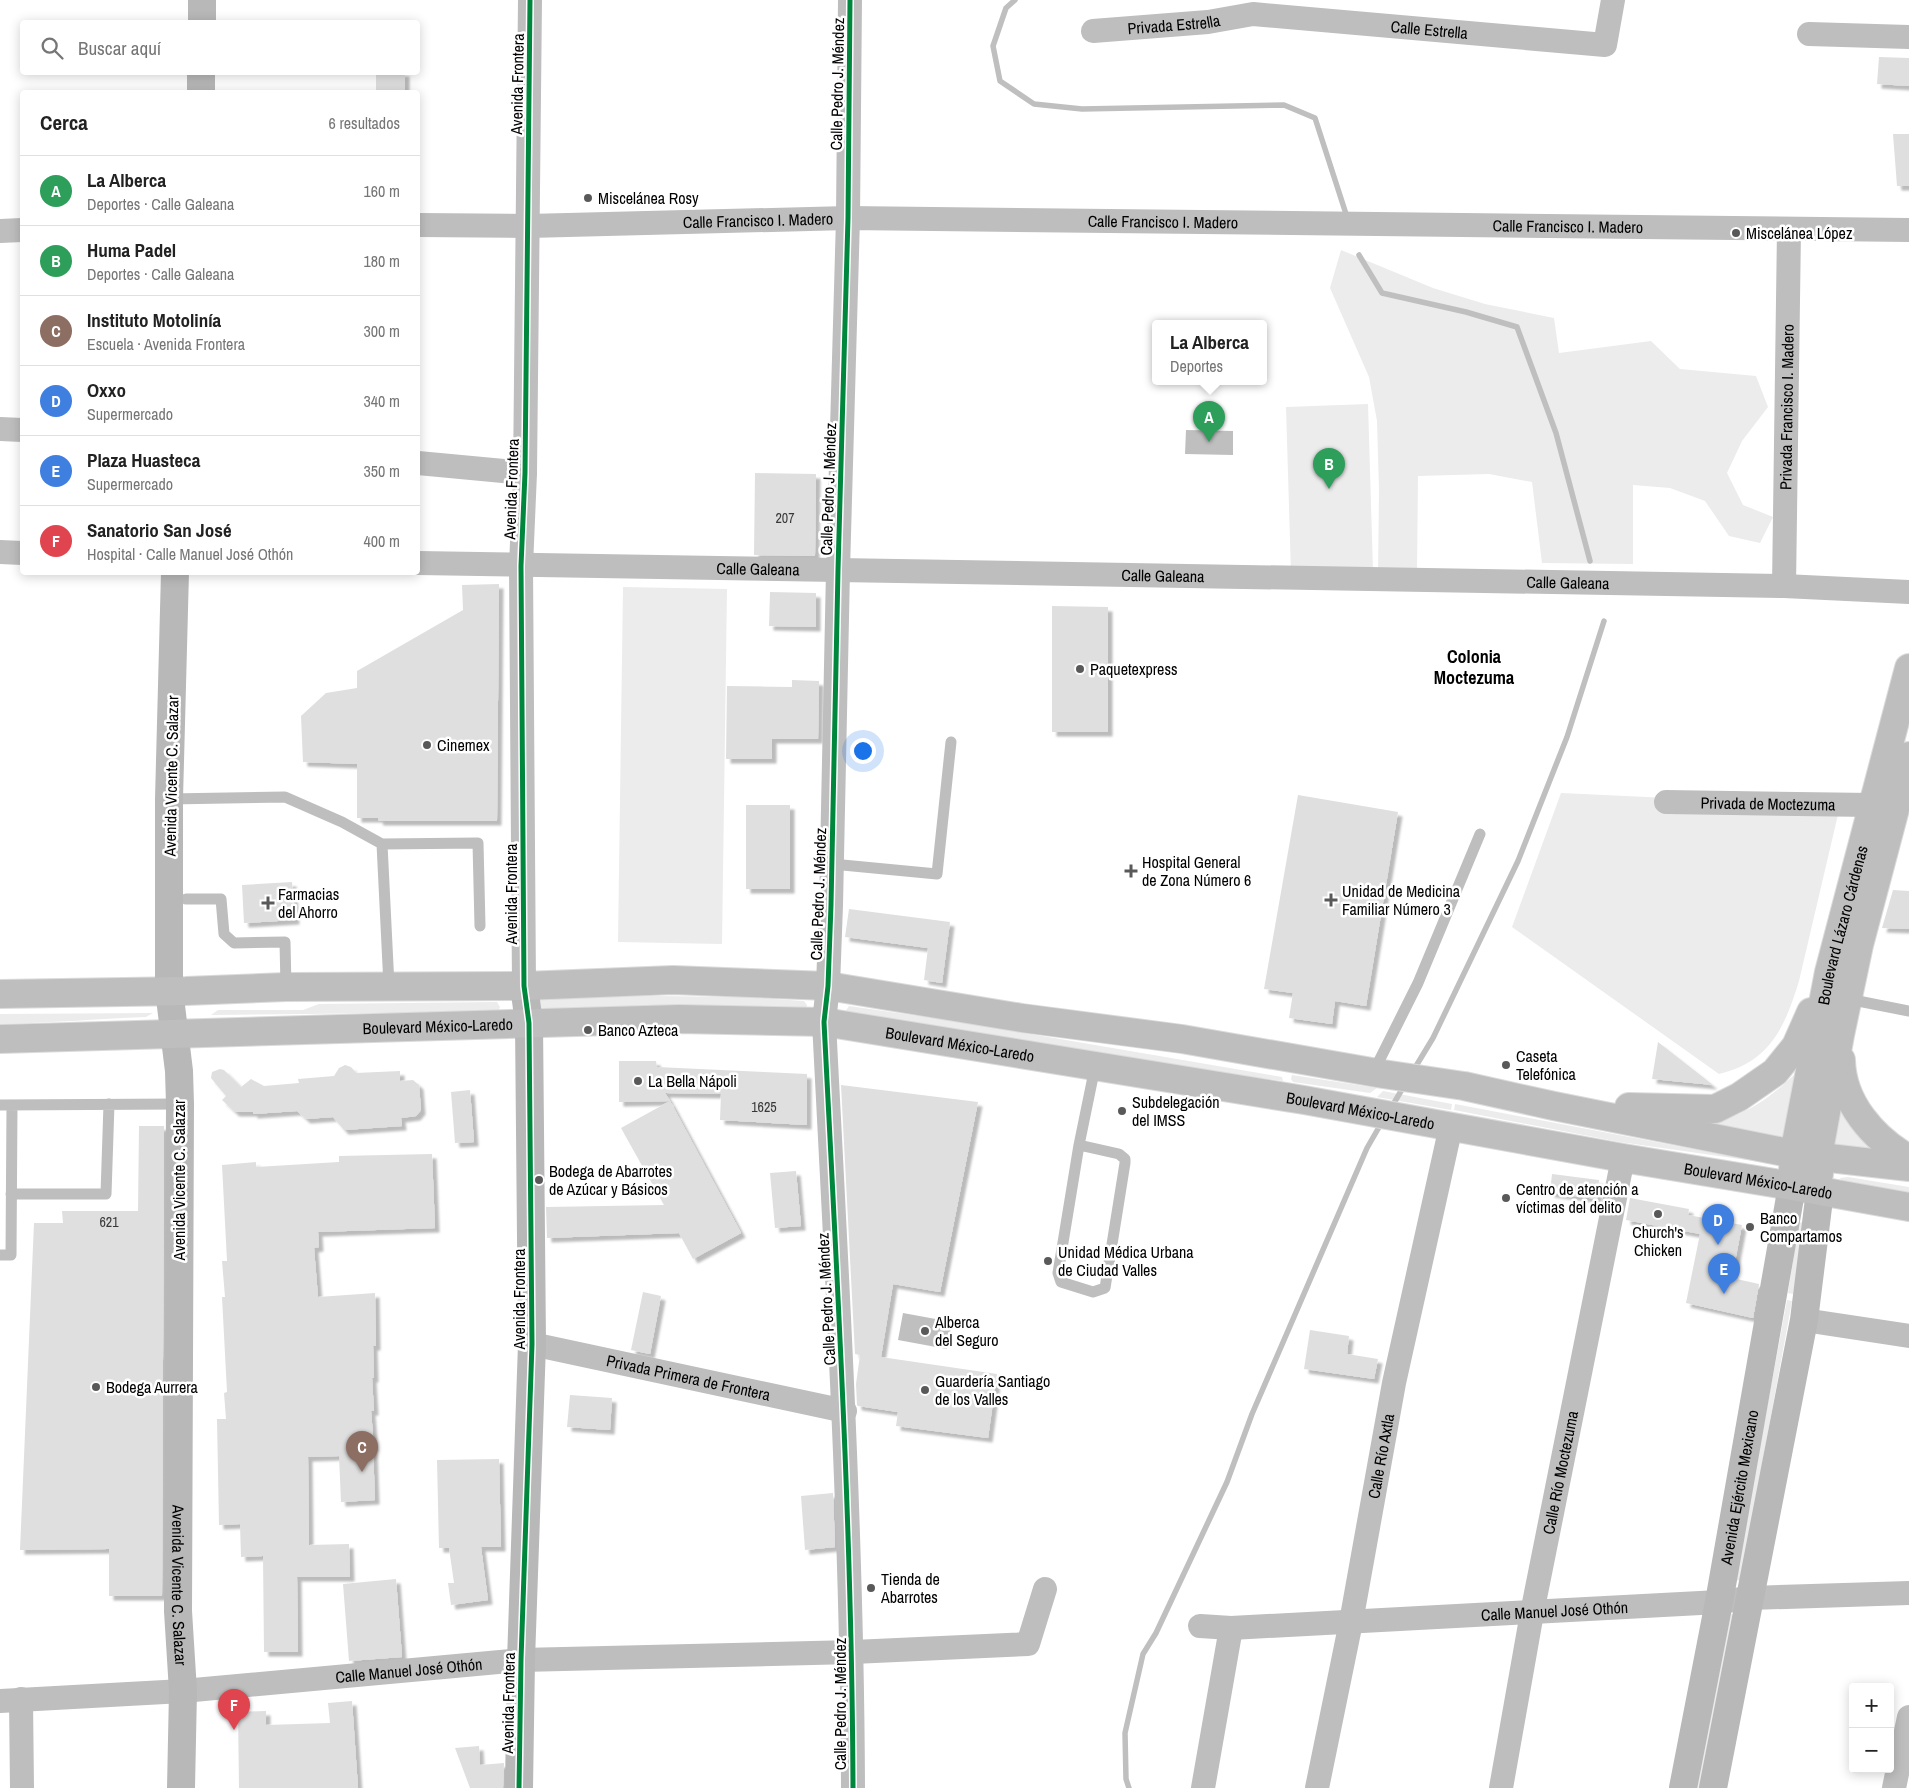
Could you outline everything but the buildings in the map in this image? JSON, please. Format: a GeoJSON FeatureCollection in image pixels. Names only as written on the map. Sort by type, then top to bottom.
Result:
{"type":"FeatureCollection","features":[{"type":"Feature","properties":{"kind":"main road"},"geometry":{"type":"LineString","coordinates":[[183,20],[184,0]]}},
{"type":"Feature","properties":{"kind":"main road"},"geometry":{"type":"LineString","coordinates":[[202,0],[202,20]]}},
{"type":"Feature","properties":{"kind":"main road"},"geometry":{"type":"LineString","coordinates":[[183,75],[183,90]]}},
{"type":"Feature","properties":{"kind":"main road"},"geometry":{"type":"LineString","coordinates":[[201,75],[201,90]]}},
{"type":"Feature","properties":{"kind":"main road","name":"Avenida Vicente C. Salazar"},"geometry":{"type":"LineString","coordinates":[[175,575],[178,990],[181,1034],[179,1071],[178,1611],[183,1691],[181,1788]]}},
{"type":"Feature","properties":{"kind":"main road","name":"Avenida Vicente C. Salazar"},"geometry":{"type":"LineString","coordinates":[[178,990],[186,899],[178,799],[192,575]]}},
{"type":"Feature","properties":{"kind":"main road","name":"Boulevard Lázaro Cárdenas"},"geometry":{"type":"LineString","coordinates":[[1792,1186],[1806,1155],[1840,1035],[1859,945],[1892,808],[1909,668]]}},
{"type":"Feature","properties":{"kind":"main road","name":"Boulevard Lázaro Cárdenas"},"geometry":{"type":"LineString","coordinates":[[1820,1191],[1806,1155],[1829,972],[1892,808],[1909,756]]}},
{"type":"Feature","properties":{"kind":"main road"},"geometry":{"type":"LineString","coordinates":[[1554,1106],[1715,1109],[1739,1097],[1775,1072],[1796,1046],[1829,972]]}},
{"type":"Feature","properties":{"kind":"main road","name":"Boulevard México-Laredo"},"geometry":{"type":"LineString","coordinates":[[0,994],[286,987],[524,986],[673,980],[828,986],[1022,1018],[1182,1039],[1464,1086],[1554,1106],[1806,1155],[1909,1167]]}},
{"type":"Feature","properties":{"kind":"main road","name":"Avenida Frontera"},"geometry":{"type":"LineString","coordinates":[[519,1788],[521,1660],[532,1344],[529,1023],[524,986]]}},
{"type":"Feature","properties":{"kind":"main road","name":"Boulevard México-Laredo"},"geometry":{"type":"LineString","coordinates":[[0,1040],[679,1019],[824,1022],[1320,1103],[1909,1207]]}},
{"type":"Feature","properties":{"kind":"main road"},"geometry":{"type":"LineString","coordinates":[[1840,1035],[1841,1073],[1851,1101],[1867,1124],[1882,1140],[1909,1158]]}},
{"type":"Feature","properties":{"kind":"main road","name":"Avenida Ejército Mexicano"},"geometry":{"type":"LineString","coordinates":[[1683,1788],[1719,1602],[1792,1186]]}},
{"type":"Feature","properties":{"kind":"main road","name":"Avenida Ejército Mexicano"},"geometry":{"type":"LineString","coordinates":[[1713,1788],[1804,1320],[1820,1191]]}},
{"type":"Feature","properties":{"kind":"street","name":"Avenida Frontera"},"geometry":{"type":"LineString","coordinates":[[524,986],[521,566],[525,473],[530,0]]}},
{"type":"Feature","properties":{"kind":"street","name":"Calle Pedro J. Méndez"},"geometry":{"type":"LineString","coordinates":[[850,0],[848,218],[832,864],[828,986],[824,1022],[844,1411],[853,1652],[853,1788]]}},
{"type":"Feature","properties":{"kind":"street","name":"Calle Estrella"},"geometry":{"type":"LineString","coordinates":[[1251,7],[1339,11],[1605,45],[1613,0]]}},
{"type":"Feature","properties":{"kind":"street","name":"Privada Estrella"},"geometry":{"type":"LineString","coordinates":[[1093,31],[1208,22],[1251,7]]}},
{"type":"Feature","properties":{"kind":"street"},"geometry":{"type":"LineString","coordinates":[[1809,34],[1909,37]]}},
{"type":"Feature","properties":{"kind":"street","name":"Calle Francisco I. Madero"},"geometry":{"type":"LineString","coordinates":[[420,225],[528,226],[848,218],[1909,230]]}},
{"type":"Feature","properties":{"kind":"street","name":"Privada Francisco I. Madero"},"geometry":{"type":"LineString","coordinates":[[1784,586],[1789,229]]}},
{"type":"Feature","properties":{"kind":"street"},"geometry":{"type":"LineString","coordinates":[[0,231],[20,230]]}},
{"type":"Feature","properties":{"kind":"street"},"geometry":{"type":"LineString","coordinates":[[0,429],[20,430]]}},
{"type":"Feature","properties":{"kind":"street"},"geometry":{"type":"LineString","coordinates":[[420,463],[525,473]]}},
{"type":"Feature","properties":{"kind":"street"},"geometry":{"type":"LineString","coordinates":[[0,552],[20,553]]}},
{"type":"Feature","properties":{"kind":"street","name":"Calle Galeana"},"geometry":{"type":"LineString","coordinates":[[420,563],[1784,586],[1909,592]]}},
{"type":"Feature","properties":{"kind":"street","name":"Privada de Moctezuma"},"geometry":{"type":"LineString","coordinates":[[1666,802],[1892,808]]}},
{"type":"Feature","properties":{"kind":"street","name":"Calle Río Axtla"},"geometry":{"type":"LineString","coordinates":[[1317,1788],[1351,1622],[1394,1383],[1444,1125]]}},
{"type":"Feature","properties":{"kind":"street","name":"Calle Río Moctezuma"},"geometry":{"type":"LineString","coordinates":[[1501,1788],[1532,1613],[1623,1158]]}},
{"type":"Feature","properties":{"kind":"street"},"geometry":{"type":"LineString","coordinates":[[1804,1320],[1909,1336]]}},
{"type":"Feature","properties":{"kind":"street","name":"Privada Primera de Frontera"},"geometry":{"type":"LineString","coordinates":[[532,1344],[844,1411]]}},
{"type":"Feature","properties":{"kind":"street","name":"Calle Manuel José Othón"},"geometry":{"type":"LineString","coordinates":[[10,1700],[183,1691],[521,1660],[853,1652],[1028,1644],[1046,1589]]}},
{"type":"Feature","properties":{"kind":"street","name":"Calle Manuel José Othón"},"geometry":{"type":"LineString","coordinates":[[1200,1626],[1231,1628],[1532,1613],[1719,1602],[1750,1598],[1909,1593]]}},
{"type":"Feature","properties":{"kind":"street"},"geometry":{"type":"LineString","coordinates":[[1203,1788],[1231,1628]]}},
{"type":"Feature","properties":{"kind":"street"},"geometry":{"type":"LineString","coordinates":[[10,1700],[22,1788]]}},
{"type":"Feature","properties":{"kind":"street"},"geometry":{"type":"LineString","coordinates":[[1894,1788],[1909,1717]]}},
{"type":"Feature","properties":{"kind":"lane"},"geometry":{"type":"LineString","coordinates":[[832,864],[937,874],[951,742]]}},
{"type":"Feature","properties":{"kind":"lane"},"geometry":{"type":"LineString","coordinates":[[178,799],[285,797],[342,822],[382,844],[478,843],[480,926]]}},
{"type":"Feature","properties":{"kind":"lane"},"geometry":{"type":"LineString","coordinates":[[1378,1073],[1480,834]]}},
{"type":"Feature","properties":{"kind":"lane"},"geometry":{"type":"LineString","coordinates":[[382,844],[389,988]]}},
{"type":"Feature","properties":{"kind":"lane"},"geometry":{"type":"LineString","coordinates":[[186,899],[221,899],[224,934],[234,943],[284,942],[286,987]]}},
{"type":"Feature","properties":{"kind":"lane"},"geometry":{"type":"LineString","coordinates":[[1848,999],[1909,1011]]}},
{"type":"Feature","properties":{"kind":"lane"},"geometry":{"type":"LineString","coordinates":[[1078,1145],[1119,1154],[1125,1159],[1105,1288],[1093,1292],[1062,1282],[1058,1273],[1078,1145],[1095,1067]]}},
{"type":"Feature","properties":{"kind":"lane"},"geometry":{"type":"LineString","coordinates":[[11,1194],[106,1194],[109,1104]]}},
{"type":"Feature","properties":{"kind":"lane"},"geometry":{"type":"LineString","coordinates":[[0,1255],[10,1255],[11,1194],[6,1105],[180,1104]]}},
{"type":"Feature","properties":{"kind":"shaded area"},"geometry":{"type":"Polygon","coordinates":[[[1341,250],[1433,288],[1485,304],[1554,318],[1559,353],[1651,341],[1680,369],[1756,376],[1768,407],[1742,441],[1727,473],[1743,505],[1773,517],[1760,543],[1729,536],[1705,501],[1670,488],[1633,485],[1633,564],[1542,563],[1532,482],[1489,474],[1418,476],[1417,573],[1378,573],[1379,490],[1377,421],[1369,377],[1330,288],[1341,250]]]}},
{"type":"Feature","properties":{"kind":"shaded area"},"geometry":{"type":"Polygon","coordinates":[[[1368,404],[1373,571],[1291,573],[1286,407],[1368,404]]]}},
{"type":"Feature","properties":{"kind":"shaded area"},"geometry":{"type":"Polygon","coordinates":[[[1186,430],[1233,431],[1233,455],[1185,454],[1186,430]]]}},
{"type":"Feature","properties":{"kind":"shaded area"},"geometry":{"type":"Polygon","coordinates":[[[623,587],[727,589],[722,944],[618,942],[623,587]]]}},
{"type":"Feature","properties":{"kind":"shaded area"},"geometry":{"type":"Polygon","coordinates":[[[1561,793],[1840,806],[1794,998],[1773,1040],[1751,1061],[1719,1074],[1512,927],[1561,793]]]}},
{"type":"Feature","properties":{"kind":"shaded area"},"geometry":{"type":"Polygon","coordinates":[[[538,997],[742,997],[804,1001],[807,1005],[806,1009],[658,1006],[538,1009],[538,997]]]}},
{"type":"Feature","properties":{"kind":"shaded area"},"geometry":{"type":"Polygon","coordinates":[[[497,1002],[500,1007],[498,1012],[211,1015],[218,1010],[303,1010],[319,1004],[497,1002]]]}},
{"type":"Feature","properties":{"kind":"shaded area"},"geometry":{"type":"Polygon","coordinates":[[[849,1006],[960,1022],[1282,1077],[1283,1081],[1144,1062],[845,1012],[849,1006]]]}},
{"type":"Feature","properties":{"kind":"shaded area"},"geometry":{"type":"Polygon","coordinates":[[[153,1013],[146,1017],[0,1024],[0,1014],[153,1013]]]}},
{"type":"Feature","properties":{"kind":"shaded area"},"geometry":{"type":"Polygon","coordinates":[[[1796,1073],[1783,1141],[1711,1126],[1766,1099],[1796,1073]]]}},
{"type":"Feature","properties":{"kind":"shaded area"},"geometry":{"type":"Polygon","coordinates":[[[1292,1075],[1377,1088],[1370,1093],[1293,1082],[1291,1079],[1292,1075]]]}},
{"type":"Feature","properties":{"kind":"shaded area"},"geometry":{"type":"Polygon","coordinates":[[[1383,1091],[1452,1104],[1451,1110],[1377,1097],[1383,1091]]]}},
{"type":"Feature","properties":{"kind":"shaded area"},"geometry":{"type":"Polygon","coordinates":[[[1838,1094],[1883,1154],[1831,1145],[1838,1094]]]}},
{"type":"Feature","properties":{"kind":"shaded area"},"geometry":{"type":"Polygon","coordinates":[[[1455,1104],[1761,1162],[1620,1142],[1454,1110],[1455,1104]]]}},
{"type":"Feature","properties":{"kind":"shaded area"},"geometry":{"type":"Polygon","coordinates":[[[1848,1177],[1909,1187],[1909,1196],[1843,1183],[1840,1178],[1848,1177]]]}},
{"type":"Feature","properties":{"kind":"shaded area"},"geometry":{"type":"Polygon","coordinates":[[[1799,1222],[1806,1223],[1793,1294],[1788,1293],[1799,1222]]]}},
{"type":"Feature","properties":{"kind":"shaded area"},"geometry":{"type":"Polygon","coordinates":[[[1787,1300],[1792,1301],[1741,1580],[1735,1581],[1787,1300]]]}},
{"type":"Feature","properties":{"kind":"shaded area","name":"Alberca del Seguro"},"geometry":{"type":"Polygon","coordinates":[[[903,1313],[952,1322],[947,1349],[898,1340],[903,1313]]]}},
{"type":"Feature","properties":{"kind":"shaded area"},"geometry":{"type":"Polygon","coordinates":[[[1729,1614],[1735,1614],[1702,1788],[1696,1788],[1729,1614]]]}},
{"type":"Feature","properties":{"kind":"waterway"},"geometry":{"type":"LineString","coordinates":[[1015,0],[1006,8],[993,46],[1000,81],[1034,104],[1082,109],[1284,105],[1315,118],[1347,217]]}},
{"type":"Feature","properties":{"kind":"waterway"},"geometry":{"type":"LineString","coordinates":[[1359,255],[1382,293],[1466,312],[1517,327],[1556,433],[1590,561]]}},
{"type":"Feature","properties":{"kind":"waterway"},"geometry":{"type":"LineString","coordinates":[[1413,1071],[1433,1038],[1518,861],[1567,737],[1604,621]]}},
{"type":"Feature","properties":{"kind":"waterway"},"geometry":{"type":"LineString","coordinates":[[1391,1108],[1404,1086]]}},
{"type":"Feature","properties":{"kind":"waterway"},"geometry":{"type":"LineString","coordinates":[[1129,1788],[1126,1779],[1125,1733],[1143,1654],[1156,1633],[1227,1482],[1252,1414],[1367,1148],[1382,1122]]}},
{"type":"Feature","properties":{"kind":"cycle path"},"geometry":{"type":"LineString","coordinates":[[519,1788],[521,1660],[532,1344],[529,1023],[524,986],[521,566],[525,473],[530,0]]}},
{"type":"Feature","properties":{"kind":"cycle path"},"geometry":{"type":"LineString","coordinates":[[850,0],[848,218],[831,905],[828,986],[824,1022],[847,1500],[853,1788]]}},
{"type":"Feature","properties":{"kind":"place","name":"Miscelánea Rosy"},"geometry":{"type":"Point","coordinates":[588,198]}},
{"type":"Feature","properties":{"kind":"place","name":"Miscelánea López"},"geometry":{"type":"Point","coordinates":[1736,233]}},
{"type":"Feature","properties":{"kind":"place","name":"La Alberca"},"geometry":{"type":"Point","coordinates":[1209,442]}},
{"type":"Feature","properties":{"kind":"place","name":"Huma Padel"},"geometry":{"type":"Point","coordinates":[1329,489]}},
{"type":"Feature","properties":{"kind":"place","name":"Paquetexpress"},"geometry":{"type":"Point","coordinates":[1080,669]}},
{"type":"Feature","properties":{"kind":"place","name":"Cinemex"},"geometry":{"type":"Point","coordinates":[427,745]}},
{"type":"Feature","properties":{"kind":"place","name":"Hospital General de Zona Número 6"},"geometry":{"type":"Point","coordinates":[1131,871]}},
{"type":"Feature","properties":{"kind":"place","name":"Unidad de Medicina Familiar Número 3"},"geometry":{"type":"Point","coordinates":[1331,900]}},
{"type":"Feature","properties":{"kind":"place","name":"Farmacias del Ahorro"},"geometry":{"type":"Point","coordinates":[268,903]}},
{"type":"Feature","properties":{"kind":"place","name":"Banco Azteca"},"geometry":{"type":"Point","coordinates":[588,1030]}},
{"type":"Feature","properties":{"kind":"place","name":"Caseta Telefónica"},"geometry":{"type":"Point","coordinates":[1506,1065]}},
{"type":"Feature","properties":{"kind":"place","name":"La Bella Nápoli"},"geometry":{"type":"Point","coordinates":[638,1081]}},
{"type":"Feature","properties":{"kind":"place","name":"Subdelegación del IMSS"},"geometry":{"type":"Point","coordinates":[1122,1111]}},
{"type":"Feature","properties":{"kind":"place","name":"Bodega de Abarrotes de Azúcar y Básicos"},"geometry":{"type":"Point","coordinates":[539,1180]}},
{"type":"Feature","properties":{"kind":"place","name":"Centro de atención a víctimas del delito"},"geometry":{"type":"Point","coordinates":[1506,1198]}},
{"type":"Feature","properties":{"kind":"place","name":"Church's Chicken"},"geometry":{"type":"Point","coordinates":[1658,1214]}},
{"type":"Feature","properties":{"kind":"place","name":"Banco Compartamos"},"geometry":{"type":"Point","coordinates":[1750,1227]}},
{"type":"Feature","properties":{"kind":"place","name":"Oxxo"},"geometry":{"type":"Point","coordinates":[1718,1245]}},
{"type":"Feature","properties":{"kind":"place","name":"Unidad Médica Urbana de Ciudad Valles"},"geometry":{"type":"Point","coordinates":[1048,1261]}},
{"type":"Feature","properties":{"kind":"place","name":"Plaza Huasteca"},"geometry":{"type":"Point","coordinates":[1724,1294]}},
{"type":"Feature","properties":{"kind":"place","name":"Alberca del Seguro"},"geometry":{"type":"Point","coordinates":[925,1331]}},
{"type":"Feature","properties":{"kind":"place","name":"Bodega Aurrera"},"geometry":{"type":"Point","coordinates":[96,1387]}},
{"type":"Feature","properties":{"kind":"place","name":"Guardería Santiago de los Valles"},"geometry":{"type":"Point","coordinates":[925,1390]}},
{"type":"Feature","properties":{"kind":"place","name":"Instituto Motolinía"},"geometry":{"type":"Point","coordinates":[362,1472]}},
{"type":"Feature","properties":{"kind":"place","name":"Tienda de Abarrotes"},"geometry":{"type":"Point","coordinates":[871,1588]}},
{"type":"Feature","properties":{"kind":"place","name":"Sanatorio San José"},"geometry":{"type":"Point","coordinates":[234,1730]}},
{"type":"Feature","properties":{"kind":"district","name":"Colonia Moctezuma"},"geometry":{"type":"Point","coordinates":[1474,668]}}]}
